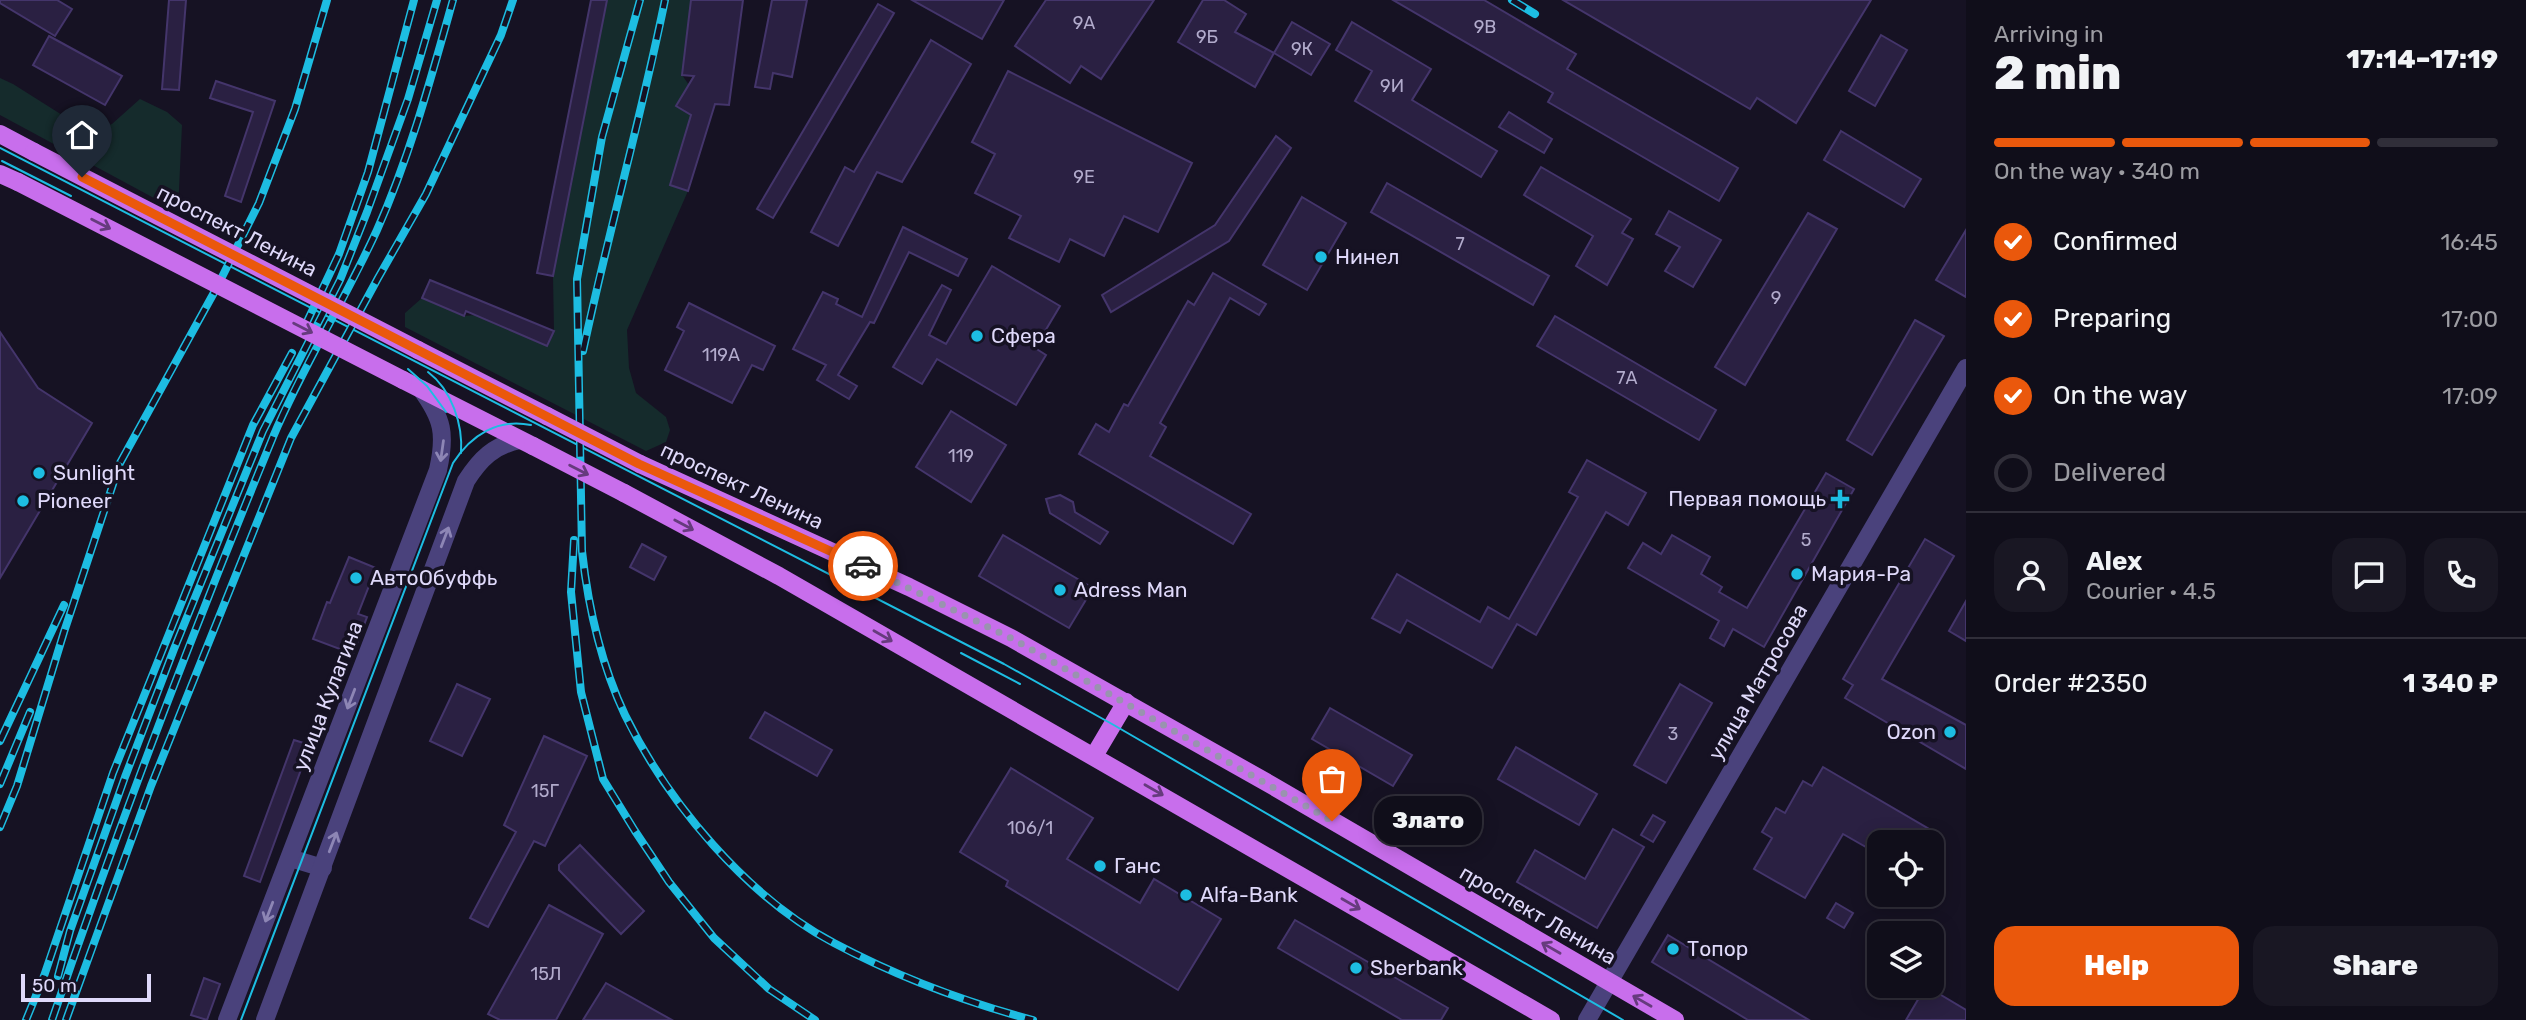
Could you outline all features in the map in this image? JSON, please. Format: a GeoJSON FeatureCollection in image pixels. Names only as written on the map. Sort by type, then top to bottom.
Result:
{"type":"FeatureCollection","features":[{"type":"Feature","properties":{"kind":"main road","name":"проспект Ленина"},"geometry":{"type":"LineString","coordinates":[[0,134],[639,464],[909,587],[1011,638],[1675,1020]]}},
{"type":"Feature","properties":{"kind":"main road"},"geometry":{"type":"LineString","coordinates":[[0,174],[624,493],[779,576],[1551,1020]]}},
{"type":"Feature","properties":{"kind":"main road"},"geometry":{"type":"LineString","coordinates":[[1094,756],[1126,702]]}},
{"type":"Feature","properties":{"kind":"street","name":"улица Матросова"},"geometry":{"type":"LineString","coordinates":[[1587,1020],[1966,368]]}},
{"type":"Feature","properties":{"kind":"street","name":"улица Кулагина"},"geometry":{"type":"LineString","coordinates":[[227,1020],[385,613],[441,456],[443,441],[440,420],[421,389]]}},
{"type":"Feature","properties":{"kind":"street"},"geometry":{"type":"LineString","coordinates":[[265,1020],[466,481],[477,464],[491,450],[506,443],[526,443]]}},
{"type":"Feature","properties":{"kind":"street"},"geometry":{"type":"LineString","coordinates":[[385,613],[412,624]]}},
{"type":"Feature","properties":{"kind":"street"},"geometry":{"type":"LineString","coordinates":[[362,673],[391,683]]}},
{"type":"Feature","properties":{"kind":"street"},"geometry":{"type":"LineString","coordinates":[[290,858],[323,868]]}},
{"type":"Feature","properties":{"kind":"green space"},"geometry":{"type":"Polygon","coordinates":[[[607,0],[691,0],[682,75],[689,85],[676,106],[691,115],[670,185],[688,191],[627,330],[629,368],[636,393],[666,417],[670,430],[666,442],[646,451],[405,327],[405,313],[422,298],[464,316],[476,315],[548,346],[554,331],[553,276],[607,0]]]}},
{"type":"Feature","properties":{"kind":"green space"},"geometry":{"type":"Polygon","coordinates":[[[0,78],[89,132],[112,124],[140,99],[167,112],[182,125],[178,211],[0,115],[0,78]]]}},
{"type":"Feature","properties":{"kind":"building"},"geometry":{"type":"Polygon","coordinates":[[[0,0],[57,0],[72,9],[55,36],[0,3],[0,0]]]}},
{"type":"Feature","properties":{"kind":"building"},"geometry":{"type":"Polygon","coordinates":[[[169,0],[186,0],[179,90],[162,89],[169,0]]]}},
{"type":"Feature","properties":{"kind":"building"},"geometry":{"type":"Polygon","coordinates":[[[591,0],[607,0],[553,276],[537,273],[591,0]]]}},
{"type":"Feature","properties":{"kind":"building"},"geometry":{"type":"Polygon","coordinates":[[[691,0],[743,0],[729,105],[715,104],[688,191],[670,185],[691,115],[676,106],[694,76],[682,75],[691,0]]]}},
{"type":"Feature","properties":{"kind":"building"},"geometry":{"type":"Polygon","coordinates":[[[772,0],[807,0],[792,77],[773,73],[770,89],[755,87],[772,0]]]}},
{"type":"Feature","properties":{"kind":"building"},"geometry":{"type":"Polygon","coordinates":[[[912,0],[1004,0],[982,39],[912,0]]]}},
{"type":"Feature","properties":{"kind":"building"},"geometry":{"type":"Polygon","coordinates":[[[1046,0],[1154,0],[1101,79],[1081,66],[1070,83],[1015,46],[1046,0]]]}},
{"type":"Feature","properties":{"kind":"building"},"geometry":{"type":"Polygon","coordinates":[[[1203,0],[1224,0],[1246,14],[1235,32],[1274,53],[1255,87],[1178,42],[1203,0]]]}},
{"type":"Feature","properties":{"kind":"building"},"geometry":{"type":"Polygon","coordinates":[[[1393,0],[1484,0],[1576,54],[1567,69],[1738,168],[1719,201],[1548,102],[1553,93],[1393,0]]]}},
{"type":"Feature","properties":{"kind":"building"},"geometry":{"type":"Polygon","coordinates":[[[1563,0],[1871,0],[1796,123],[1757,98],[1750,109],[1563,0]]]}},
{"type":"Feature","properties":{"kind":"building"},"geometry":{"type":"Polygon","coordinates":[[[878,4],[894,13],[773,218],[757,209],[878,4]]]}},
{"type":"Feature","properties":{"kind":"building"},"geometry":{"type":"Polygon","coordinates":[[[1292,22],[1330,44],[1311,75],[1274,53],[1292,22]]]}},
{"type":"Feature","properties":{"kind":"building"},"geometry":{"type":"Polygon","coordinates":[[[1352,22],[1431,69],[1412,100],[1497,151],[1481,177],[1355,101],[1372,71],[1336,50],[1352,22]]]}},
{"type":"Feature","properties":{"kind":"building"},"geometry":{"type":"Polygon","coordinates":[[[1881,35],[1907,50],[1875,106],[1849,91],[1881,35]]]}},
{"type":"Feature","properties":{"kind":"building"},"geometry":{"type":"Polygon","coordinates":[[[49,36],[122,76],[105,105],[33,65],[49,36]]]}},
{"type":"Feature","properties":{"kind":"building"},"geometry":{"type":"Polygon","coordinates":[[[931,40],[971,64],[902,182],[877,172],[838,246],[811,232],[845,167],[854,172],[931,40]]]}},
{"type":"Feature","properties":{"kind":"building"},"geometry":{"type":"Polygon","coordinates":[[[1008,71],[1192,163],[1158,232],[1124,216],[1104,256],[1070,239],[1059,262],[1009,238],[1021,216],[975,193],[995,154],[972,142],[1008,71]]]}},
{"type":"Feature","properties":{"kind":"building"},"geometry":{"type":"Polygon","coordinates":[[[216,81],[275,101],[241,202],[225,196],[253,112],[210,98],[216,81]]]}},
{"type":"Feature","properties":{"kind":"building"},"geometry":{"type":"Polygon","coordinates":[[[1509,112],[1552,139],[1544,153],[1499,127],[1509,112]]]}},
{"type":"Feature","properties":{"kind":"building"},"geometry":{"type":"Polygon","coordinates":[[[1841,131],[1921,179],[1904,207],[1824,160],[1841,131]]]}},
{"type":"Feature","properties":{"kind":"building"},"geometry":{"type":"Polygon","coordinates":[[[1276,136],[1291,148],[1229,241],[1111,312],[1102,295],[1215,225],[1276,136]]]}},
{"type":"Feature","properties":{"kind":"building"},"geometry":{"type":"Polygon","coordinates":[[[1541,167],[1631,219],[1622,233],[1633,239],[1607,285],[1576,266],[1593,236],[1524,195],[1541,167]]]}},
{"type":"Feature","properties":{"kind":"building"},"geometry":{"type":"Polygon","coordinates":[[[1387,183],[1549,276],[1533,305],[1371,212],[1387,183]]]}},
{"type":"Feature","properties":{"kind":"building"},"geometry":{"type":"Polygon","coordinates":[[[1302,197],[1346,223],[1307,290],[1263,265],[1302,197]]]}},
{"type":"Feature","properties":{"kind":"building"},"geometry":{"type":"Polygon","coordinates":[[[1669,211],[1721,240],[1693,287],[1665,271],[1680,247],[1656,234],[1669,211]]]}},
{"type":"Feature","properties":{"kind":"building"},"geometry":{"type":"Polygon","coordinates":[[[1808,213],[1837,229],[1745,385],[1715,367],[1808,213]]]}},
{"type":"Feature","properties":{"kind":"building"},"geometry":{"type":"Polygon","coordinates":[[[903,227],[967,259],[958,276],[909,252],[874,323],[870,322],[838,375],[857,386],[849,399],[817,380],[826,365],[793,349],[823,292],[838,299],[836,304],[862,317],[903,227]]]}},
{"type":"Feature","properties":{"kind":"building"},"geometry":{"type":"Polygon","coordinates":[[[1966,230],[1966,297],[1936,280],[1966,230]]]}},
{"type":"Feature","properties":{"kind":"building","name":"Сфера"},"geometry":{"type":"Polygon","coordinates":[[[992,266],[1060,306],[1035,348],[1046,355],[1016,405],[937,359],[922,384],[893,367],[942,285],[951,290],[929,335],[946,344],[992,266]]]}},
{"type":"Feature","properties":{"kind":"building"},"geometry":{"type":"Polygon","coordinates":[[[1213,273],[1266,304],[1259,315],[1230,298],[1160,423],[1166,427],[1150,456],[1251,514],[1233,544],[1079,454],[1096,424],[1109,432],[1124,404],[1128,406],[1188,301],[1194,305],[1213,273]]]}},
{"type":"Feature","properties":{"kind":"building"},"geometry":{"type":"Polygon","coordinates":[[[430,280],[554,331],[547,346],[466,311],[464,316],[422,298],[430,280]]]}},
{"type":"Feature","properties":{"kind":"building"},"geometry":{"type":"Polygon","coordinates":[[[689,303],[775,346],[763,370],[752,365],[732,403],[665,370],[684,331],[677,327],[689,303]]]}},
{"type":"Feature","properties":{"kind":"building"},"geometry":{"type":"Polygon","coordinates":[[[1555,316],[1716,410],[1699,440],[1537,346],[1555,316]]]}},
{"type":"Feature","properties":{"kind":"building"},"geometry":{"type":"Polygon","coordinates":[[[1915,320],[1944,336],[1872,455],[1847,440],[1915,320]]]}},
{"type":"Feature","properties":{"kind":"building","name":"Pioneer"},"geometry":{"type":"Polygon","coordinates":[[[0,332],[38,388],[92,423],[0,578],[0,332]]]}},
{"type":"Feature","properties":{"kind":"building"},"geometry":{"type":"Polygon","coordinates":[[[951,411],[1006,445],[971,502],[916,467],[951,411]]]}},
{"type":"Feature","properties":{"kind":"building"},"geometry":{"type":"Polygon","coordinates":[[[1587,460],[1646,493],[1628,525],[1606,512],[1536,635],[1517,624],[1492,668],[1407,620],[1400,633],[1372,618],[1397,574],[1480,622],[1488,607],[1509,619],[1578,497],[1569,492],[1587,460]]]}},
{"type":"Feature","properties":{"kind":"building"},"geometry":{"type":"Polygon","coordinates":[[[1826,473],[1854,489],[1764,647],[1733,629],[1724,646],[1710,638],[1719,621],[1628,568],[1643,543],[1661,554],[1672,535],[1710,557],[1701,574],[1722,587],[1719,592],[1747,608],[1826,473]]]}},
{"type":"Feature","properties":{"kind":"building"},"geometry":{"type":"Polygon","coordinates":[[[1060,495],[1073,502],[1075,512],[1108,532],[1100,544],[1050,513],[1046,499],[1060,495]]]}},
{"type":"Feature","properties":{"kind":"building"},"geometry":{"type":"Polygon","coordinates":[[[1003,535],[1093,588],[1069,628],[979,576],[1003,535]]]}},
{"type":"Feature","properties":{"kind":"building"},"geometry":{"type":"Polygon","coordinates":[[[1925,539],[1954,556],[1882,679],[1966,725],[1966,769],[1845,698],[1853,685],[1843,679],[1925,539]]]}},
{"type":"Feature","properties":{"kind":"building"},"geometry":{"type":"Polygon","coordinates":[[[642,544],[666,557],[654,580],[630,567],[642,544]]]}},
{"type":"Feature","properties":{"kind":"building"},"geometry":{"type":"Polygon","coordinates":[[[349,557],[376,568],[358,614],[367,617],[353,654],[313,639],[349,557]]]}},
{"type":"Feature","properties":{"kind":"building"},"geometry":{"type":"Polygon","coordinates":[[[1966,601],[1966,641],[1949,631],[1966,601]]]}},
{"type":"Feature","properties":{"kind":"building"},"geometry":{"type":"Polygon","coordinates":[[[457,684],[490,699],[462,756],[430,741],[457,684]]]}},
{"type":"Feature","properties":{"kind":"building"},"geometry":{"type":"Polygon","coordinates":[[[1680,684],[1712,703],[1666,783],[1634,765],[1680,684]]]}},
{"type":"Feature","properties":{"kind":"building"},"geometry":{"type":"Polygon","coordinates":[[[1330,708],[1412,755],[1393,786],[1312,739],[1330,708]]]}},
{"type":"Feature","properties":{"kind":"building"},"geometry":{"type":"Polygon","coordinates":[[[765,712],[832,750],[817,776],[750,738],[765,712]]]}},
{"type":"Feature","properties":{"kind":"building"},"geometry":{"type":"Polygon","coordinates":[[[544,736],[587,756],[545,846],[534,841],[488,927],[470,918],[516,832],[504,825],[544,736]]]}},
{"type":"Feature","properties":{"kind":"building"},"geometry":{"type":"Polygon","coordinates":[[[294,740],[310,745],[260,882],[244,876],[294,740]]]}},
{"type":"Feature","properties":{"kind":"building"},"geometry":{"type":"Polygon","coordinates":[[[1516,747],[1597,794],[1579,825],[1498,779],[1516,747]]]}},
{"type":"Feature","properties":{"kind":"building"},"geometry":{"type":"Polygon","coordinates":[[[1823,767],[1929,829],[1867,830],[1867,848],[1843,834],[1805,898],[1754,869],[1772,838],[1762,832],[1776,808],[1785,813],[1803,781],[1812,786],[1823,767]]]}},
{"type":"Feature","properties":{"kind":"building"},"geometry":{"type":"Polygon","coordinates":[[[1011,768],[1093,818],[1067,859],[1140,903],[1154,879],[1221,919],[1178,990],[1006,886],[1008,881],[960,852],[1011,768]]]}},
{"type":"Feature","properties":{"kind":"building"},"geometry":{"type":"Polygon","coordinates":[[[1653,815],[1665,822],[1653,842],[1641,835],[1653,815]]]}},
{"type":"Feature","properties":{"kind":"building"},"geometry":{"type":"Polygon","coordinates":[[[1613,829],[1644,847],[1597,928],[1517,882],[1535,850],[1585,879],[1613,829]]]}},
{"type":"Feature","properties":{"kind":"building"},"geometry":{"type":"Polygon","coordinates":[[[580,845],[644,911],[621,934],[559,870],[559,865],[580,845]]]}},
{"type":"Feature","properties":{"kind":"building"},"geometry":{"type":"Polygon","coordinates":[[[1836,903],[1853,913],[1844,928],[1827,918],[1836,903]]]}},
{"type":"Feature","properties":{"kind":"building"},"geometry":{"type":"Polygon","coordinates":[[[549,905],[603,934],[556,1020],[500,1020],[488,1014],[549,905]]]}},
{"type":"Feature","properties":{"kind":"building"},"geometry":{"type":"Polygon","coordinates":[[[1295,920],[1448,1008],[1441,1020],[1402,1020],[1278,948],[1295,920]]]}},
{"type":"Feature","properties":{"kind":"building"},"geometry":{"type":"Polygon","coordinates":[[[1668,935],[1809,1020],[1748,1020],[1652,962],[1668,935]]]}},
{"type":"Feature","properties":{"kind":"building"},"geometry":{"type":"Polygon","coordinates":[[[204,978],[220,984],[207,1020],[191,1015],[204,978]]]}},
{"type":"Feature","properties":{"kind":"building"},"geometry":{"type":"Polygon","coordinates":[[[606,983],[672,1020],[583,1020],[606,983]]]}},
{"type":"Feature","properties":{"kind":"building"},"geometry":{"type":"Polygon","coordinates":[[[1944,997],[1966,1010],[1966,1020],[1906,1020],[1919,998],[1944,997]]]}},
{"type":"Feature","properties":{"kind":"tram line"},"geometry":{"type":"LineString","coordinates":[[0,148],[1004,664],[1623,1020]]}},
{"type":"Feature","properties":{"kind":"tram line"},"geometry":{"type":"LineString","coordinates":[[2,161],[71,196]]}},
{"type":"Feature","properties":{"kind":"tram line"},"geometry":{"type":"LineString","coordinates":[[408,369],[427,386],[446,412]]}},
{"type":"Feature","properties":{"kind":"tram line"},"geometry":{"type":"LineString","coordinates":[[428,372],[450,398],[458,420],[461,453]]}},
{"type":"Feature","properties":{"kind":"tram line"},"geometry":{"type":"LineString","coordinates":[[241,1020],[453,463],[468,444],[486,431],[507,424],[531,425]]}},
{"type":"Feature","properties":{"kind":"tram line"},"geometry":{"type":"LineString","coordinates":[[961,653],[1020,684]]}},
{"type":"Feature","properties":{"kind":"railway"},"geometry":{"type":"LineString","coordinates":[[0,827],[17,786],[120,463],[216,289],[259,203],[295,109],[327,0]]}},
{"type":"Feature","properties":{"kind":"railway"},"geometry":{"type":"LineString","coordinates":[[304,328],[339,254],[368,172],[414,0]]}},
{"type":"Feature","properties":{"kind":"railway"},"geometry":{"type":"LineString","coordinates":[[58,976],[70,931],[174,649],[263,431],[340,280],[367,212],[408,99],[437,0]]}},
{"type":"Feature","properties":{"kind":"railway"},"geometry":{"type":"LineString","coordinates":[[52,1020],[158,727],[273,437],[297,385],[365,256],[389,202],[419,117],[453,0]]}},
{"type":"Feature","properties":{"kind":"railway"},"geometry":{"type":"LineString","coordinates":[[66,1020],[151,786],[291,438],[426,194],[501,35],[513,0]]}},
{"type":"Feature","properties":{"kind":"railway"},"geometry":{"type":"LineString","coordinates":[[640,0],[602,137],[577,279],[582,551],[588,593],[609,676],[625,715],[643,748],[687,814],[741,874],[771,900],[802,924],[834,943],[906,977],[982,1005],[1033,1020]]}},
{"type":"Feature","properties":{"kind":"railway"},"geometry":{"type":"LineString","coordinates":[[583,351],[665,0]]}},
{"type":"Feature","properties":{"kind":"railway"},"geometry":{"type":"LineString","coordinates":[[1512,0],[1535,14]]}},
{"type":"Feature","properties":{"kind":"railway"},"geometry":{"type":"LineString","coordinates":[[26,1020],[44,976],[113,773],[253,425],[292,353]]}},
{"type":"Feature","properties":{"kind":"railway"},"geometry":{"type":"LineString","coordinates":[[574,540],[571,592],[581,692],[603,779],[669,882],[714,938],[769,989],[815,1020]]}},
{"type":"Feature","properties":{"kind":"railway"},"geometry":{"type":"LineString","coordinates":[[0,741],[64,605]]}},
{"type":"Feature","properties":{"kind":"railway"},"geometry":{"type":"LineString","coordinates":[[0,784],[30,712]]}},
{"type":"Feature","properties":{"kind":"way so far"},"geometry":{"type":"LineString","coordinates":[[863,566],[1011,638],[1332,821]]}},
{"type":"Feature","properties":{"kind":"place","name":"Нинел"},"geometry":{"type":"Point","coordinates":[1321,257]}},
{"type":"Feature","properties":{"kind":"place","name":"Сфера"},"geometry":{"type":"Point","coordinates":[977,336]}},
{"type":"Feature","properties":{"kind":"place","name":"Sunlight"},"geometry":{"type":"Point","coordinates":[39,473]}},
{"type":"Feature","properties":{"kind":"place","name":"Первая помощь"},"geometry":{"type":"Point","coordinates":[1840,499]}},
{"type":"Feature","properties":{"kind":"place","name":"Pioneer"},"geometry":{"type":"Point","coordinates":[23,501]}},
{"type":"Feature","properties":{"kind":"place","name":"Мария-Ра"},"geometry":{"type":"Point","coordinates":[1797,574]}},
{"type":"Feature","properties":{"kind":"place","name":"АвтоОбуффь"},"geometry":{"type":"Point","coordinates":[356,578]}},
{"type":"Feature","properties":{"kind":"place","name":"Adress Man"},"geometry":{"type":"Point","coordinates":[1060,590]}},
{"type":"Feature","properties":{"kind":"place","name":"Ozon"},"geometry":{"type":"Point","coordinates":[1950,732]}},
{"type":"Feature","properties":{"kind":"place","name":"Злато"},"geometry":{"type":"Point","coordinates":[1332,821]}},
{"type":"Feature","properties":{"kind":"place","name":"Ганс"},"geometry":{"type":"Point","coordinates":[1100,866]}},
{"type":"Feature","properties":{"kind":"place","name":"Alfa-Bank"},"geometry":{"type":"Point","coordinates":[1186,895]}},
{"type":"Feature","properties":{"kind":"place","name":"Топор"},"geometry":{"type":"Point","coordinates":[1673,949]}},
{"type":"Feature","properties":{"kind":"place","name":"Sberbank"},"geometry":{"type":"Point","coordinates":[1356,968]}},
{"type":"Feature","properties":{"kind":"route"},"geometry":{"type":"LineString","coordinates":[[82,177],[639,464],[863,566]]}}]}
